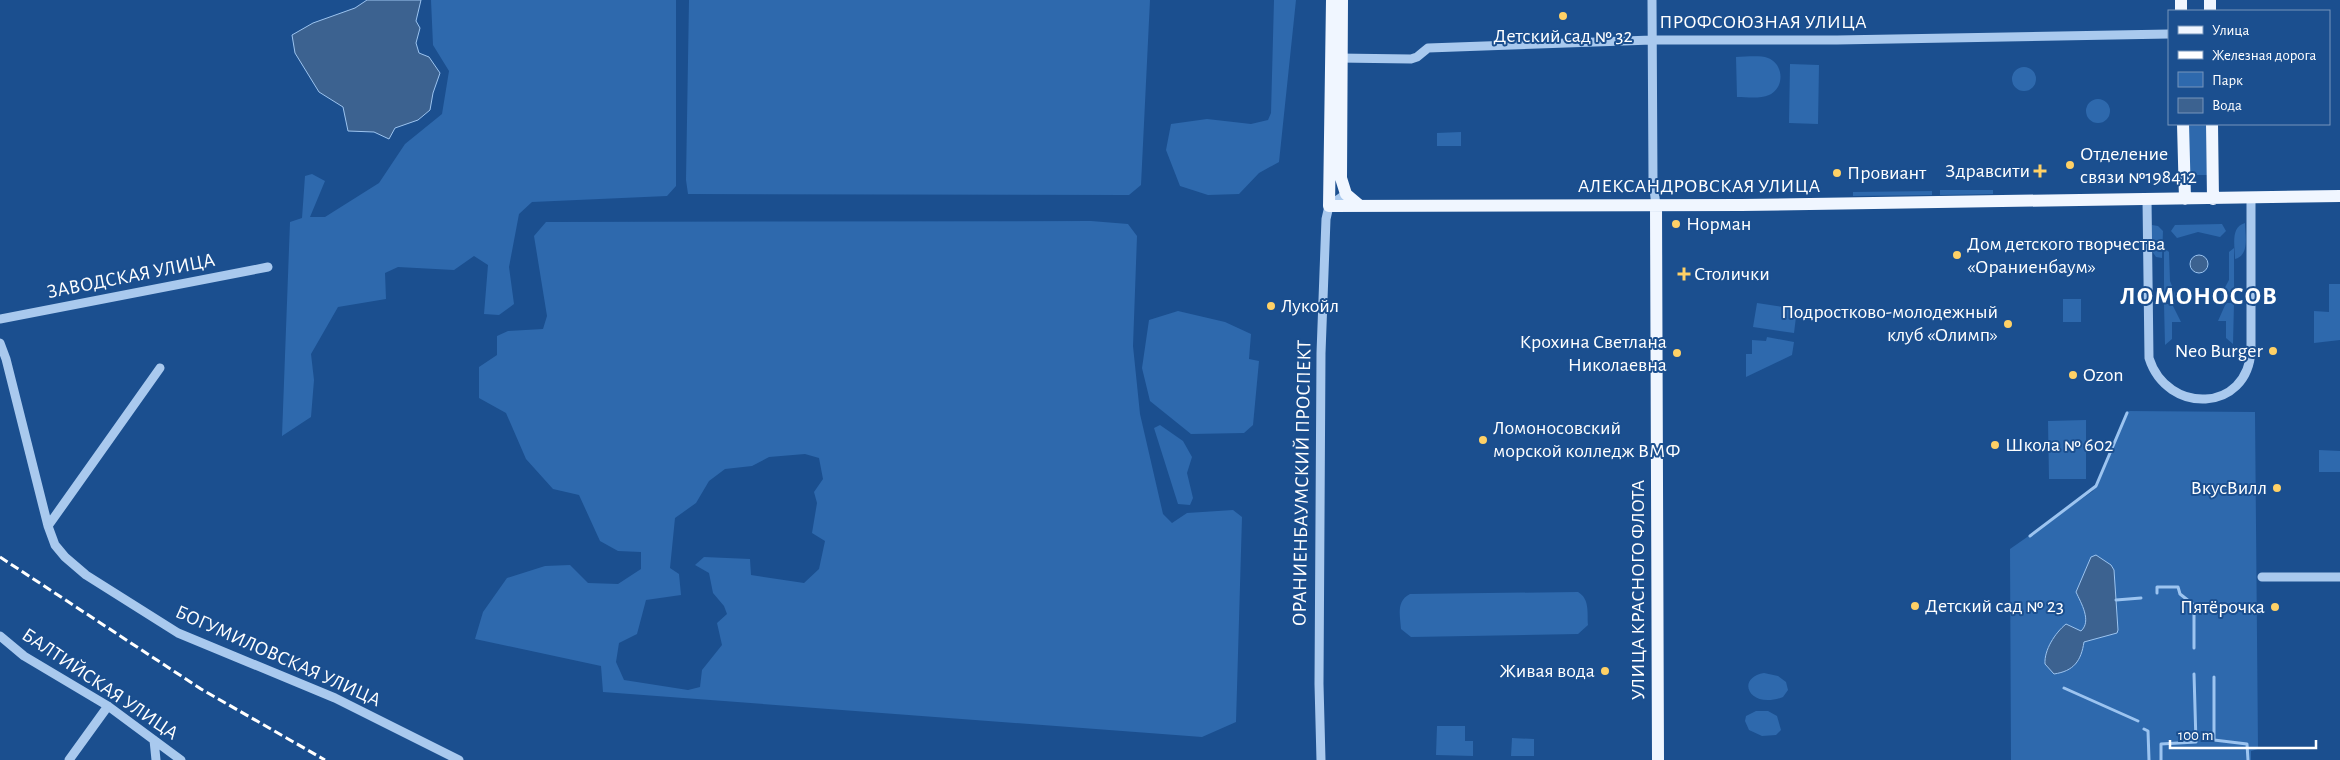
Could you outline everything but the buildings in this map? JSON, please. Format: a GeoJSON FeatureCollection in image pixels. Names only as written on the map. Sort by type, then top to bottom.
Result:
{"type":"FeatureCollection","features":[{"type":"Feature","properties":{"kind":"main road","name":"ОРАНИЕНБАУМСКИЙ ПРОСПЕКТ"},"geometry":{"type":"LineString","coordinates":[[1332,0],[1340,178],[1346,194]]}},
{"type":"Feature","properties":{"kind":"main road","name":"ОРАНИЕНБАУМСКИЙ ПРОСПЕКТ"},"geometry":{"type":"LineString","coordinates":[[1329,206],[1336,58],[1342,0]]}},
{"type":"Feature","properties":{"kind":"main road"},"geometry":{"type":"LineString","coordinates":[[2183,125],[2185,199]]}},
{"type":"Feature","properties":{"kind":"main road"},"geometry":{"type":"LineString","coordinates":[[2212,125],[2213,199]]}},
{"type":"Feature","properties":{"kind":"main road"},"geometry":{"type":"LineString","coordinates":[[1346,194],[1359,205]]}},
{"type":"Feature","properties":{"kind":"main road","name":"АЛЕКСАНДРОВСКАЯ УЛИЦА"},"geometry":{"type":"LineString","coordinates":[[1329,206],[1656,206],[2340,196]]}},
{"type":"Feature","properties":{"kind":"main road","name":"УЛИЦА КРАСНОГО ФЛОТА"},"geometry":{"type":"LineString","coordinates":[[1656,206],[1658,760]]}},
{"type":"Feature","properties":{"kind":"street","name":"УЛИЦА КРАСНОГО ФЛОТА"},"geometry":{"type":"LineString","coordinates":[[1652,0],[1656,206]]}},
{"type":"Feature","properties":{"kind":"street","name":"ПРОФСОЮЗНАЯ УЛИЦА"},"geometry":{"type":"LineString","coordinates":[[1336,58],[1411,59],[1418,57],[1428,48],[1652,40],[1837,40],[2168,34]]}},
{"type":"Feature","properties":{"kind":"street"},"geometry":{"type":"LineString","coordinates":[[1329,206],[1346,194]]}},
{"type":"Feature","properties":{"kind":"street"},"geometry":{"type":"LineString","coordinates":[[2147,199],[2150,358],[2156,376],[2168,388],[2190,398],[2200,399],[2221,396],[2232,389],[2243,377],[2249,365],[2251,350],[2252,198]]}},
{"type":"Feature","properties":{"kind":"street","name":"ОРАНИЕНБАУМСКИЙ ПРОСПЕКТ"},"geometry":{"type":"LineString","coordinates":[[1321,760],[1319,674],[1321,353],[1326,219],[1329,206]]}},
{"type":"Feature","properties":{"kind":"street","name":"ЗАВОДСКАЯ УЛИЦА"},"geometry":{"type":"LineString","coordinates":[[0,319],[268,267]]}},
{"type":"Feature","properties":{"kind":"street","name":"БОГУМИЛОВСКАЯ УЛИЦА"},"geometry":{"type":"LineString","coordinates":[[0,343],[6,359],[48,526],[55,545],[65,557],[86,574],[178,634],[335,698],[459,760]]}},
{"type":"Feature","properties":{"kind":"street"},"geometry":{"type":"LineString","coordinates":[[48,526],[160,368]]}},
{"type":"Feature","properties":{"kind":"street"},"geometry":{"type":"LineString","coordinates":[[2262,577],[2340,577]]}},
{"type":"Feature","properties":{"kind":"street","name":"БАЛТИЙСКАЯ УЛИЦА"},"geometry":{"type":"LineString","coordinates":[[0,636],[24,656],[108,706],[180,760]]}},
{"type":"Feature","properties":{"kind":"street"},"geometry":{"type":"LineString","coordinates":[[69,760],[108,706]]}},
{"type":"Feature","properties":{"kind":"street"},"geometry":{"type":"LineString","coordinates":[[154,740],[156,760]]}},
{"type":"Feature","properties":{"kind":"green space"},"geometry":{"type":"Polygon","coordinates":[[[431,0],[676,0],[676,186],[667,196],[532,202],[519,214],[509,267],[514,304],[499,315],[484,314],[488,265],[474,256],[454,270],[398,267],[385,273],[386,299],[338,307],[311,354],[314,380],[311,417],[282,436],[290,222],[302,218],[305,176],[312,174],[325,181],[310,217],[325,217],[379,183],[405,144],[442,114],[449,71],[433,45],[431,0]]]}},
{"type":"Feature","properties":{"kind":"green space"},"geometry":{"type":"Polygon","coordinates":[[[689,0],[1150,0],[1141,185],[1129,195],[688,194],[686,180],[689,0]]]}},
{"type":"Feature","properties":{"kind":"green space"},"geometry":{"type":"Polygon","coordinates":[[[1274,0],[1296,0],[1279,162],[1259,173],[1239,194],[1208,195],[1180,186],[1166,150],[1171,124],[1207,119],[1251,124],[1268,120],[1271,113],[1274,0]]]}},
{"type":"Feature","properties":{"kind":"green space"},"geometry":{"type":"Polygon","coordinates":[[[1736,57],[1761,57],[1773,61],[1780,70],[1780,82],[1774,92],[1762,97],[1737,97],[1736,57]]]}},
{"type":"Feature","properties":{"kind":"green space"},"geometry":{"type":"Polygon","coordinates":[[[1790,64],[1819,65],[1818,124],[1789,123],[1790,64]]]}},
{"type":"Feature","properties":{"kind":"green space"},"geometry":{"type":"Polygon","coordinates":[[[2024,67],[2029,68],[2035,74],[2035,84],[2029,90],[2024,91],[2019,90],[2013,84],[2012,79],[2013,74],[2019,68],[2024,67]]]}},
{"type":"Feature","properties":{"kind":"green space"},"geometry":{"type":"Polygon","coordinates":[[[2093,99],[2103,99],[2110,106],[2110,116],[2103,123],[2093,123],[2086,116],[2086,106],[2093,99]]]}},
{"type":"Feature","properties":{"kind":"green space"},"geometry":{"type":"Polygon","coordinates":[[[2188,125],[2206,125],[2207,175],[2189,175],[2188,125]]]}},
{"type":"Feature","properties":{"kind":"green space"},"geometry":{"type":"Polygon","coordinates":[[[1461,132],[1461,146],[1437,146],[1437,133],[1461,132]]]}},
{"type":"Feature","properties":{"kind":"green space"},"geometry":{"type":"Polygon","coordinates":[[[1940,190],[1993,190],[1993,194],[1940,195],[1940,190]]]}},
{"type":"Feature","properties":{"kind":"green space"},"geometry":{"type":"Polygon","coordinates":[[[1932,191],[1932,195],[1853,196],[1853,192],[1932,191]]]}},
{"type":"Feature","properties":{"kind":"green space"},"geometry":{"type":"Polygon","coordinates":[[[1091,221],[1128,224],[1137,236],[1133,346],[1140,414],[1163,514],[1172,523],[1187,513],[1233,510],[1242,517],[1236,722],[1202,737],[603,692],[601,666],[475,639],[483,612],[507,578],[545,566],[570,565],[588,583],[618,584],[641,569],[641,552],[618,551],[600,541],[579,495],[553,489],[526,459],[506,413],[479,398],[479,367],[497,355],[497,336],[508,331],[543,329],[547,316],[534,236],[546,222],[1091,221]],[[805,454],[769,457],[752,466],[725,469],[709,481],[696,503],[675,518],[670,568],[679,574],[681,595],[646,600],[637,634],[619,643],[616,662],[624,680],[688,690],[700,687],[702,670],[722,645],[717,623],[727,614],[724,606],[713,593],[709,573],[695,565],[704,557],[750,559],[751,575],[804,583],[819,569],[825,541],[812,533],[817,503],[814,492],[823,479],[819,458],[805,454]]]}},
{"type":"Feature","properties":{"kind":"green space"},"geometry":{"type":"Polygon","coordinates":[[[2245,223],[2245,249],[2240,257],[2235,259],[2235,233],[2240,225],[2245,223]]]}},
{"type":"Feature","properties":{"kind":"green space"},"geometry":{"type":"Polygon","coordinates":[[[2222,224],[2226,231],[2220,237],[2198,232],[2177,238],[2171,231],[2175,225],[2222,224]]]}},
{"type":"Feature","properties":{"kind":"green space"},"geometry":{"type":"Polygon","coordinates":[[[2152,225],[2158,226],[2163,231],[2162,258],[2156,257],[2152,251],[2152,225]]]}},
{"type":"Feature","properties":{"kind":"green space"},"geometry":{"type":"Polygon","coordinates":[[[2164,248],[2169,252],[2170,281],[2176,296],[2173,299],[2164,299],[2164,248]]]}},
{"type":"Feature","properties":{"kind":"green space"},"geometry":{"type":"Polygon","coordinates":[[[2234,248],[2234,298],[2225,298],[2221,295],[2229,280],[2229,252],[2234,248]]]}},
{"type":"Feature","properties":{"kind":"green space"},"geometry":{"type":"Polygon","coordinates":[[[2329,284],[2340,284],[2340,340],[2314,343],[2314,311],[2329,312],[2329,284]]]}},
{"type":"Feature","properties":{"kind":"green space"},"geometry":{"type":"Polygon","coordinates":[[[2063,299],[2081,299],[2081,322],[2063,322],[2063,299]]]}},
{"type":"Feature","properties":{"kind":"green space"},"geometry":{"type":"Polygon","coordinates":[[[1757,303],[1797,309],[1794,333],[1753,327],[1757,303]]]}},
{"type":"Feature","properties":{"kind":"green space"},"geometry":{"type":"Polygon","coordinates":[[[2226,303],[2234,303],[2233,344],[2226,338],[2226,321],[2218,321],[2226,303]]]}},
{"type":"Feature","properties":{"kind":"green space"},"geometry":{"type":"Polygon","coordinates":[[[2164,304],[2172,304],[2181,322],[2172,322],[2172,339],[2165,345],[2164,304]]]}},
{"type":"Feature","properties":{"kind":"green space"},"geometry":{"type":"Polygon","coordinates":[[[1178,311],[1225,322],[1251,334],[1249,359],[1259,361],[1253,425],[1244,433],[1191,434],[1150,401],[1142,368],[1149,320],[1178,311]]]}},
{"type":"Feature","properties":{"kind":"green space"},"geometry":{"type":"Polygon","coordinates":[[[1767,337],[1794,342],[1792,355],[1746,377],[1746,354],[1752,354],[1752,340],[1766,341],[1767,337]]]}},
{"type":"Feature","properties":{"kind":"green space"},"geometry":{"type":"Polygon","coordinates":[[[2127,411],[2255,412],[2258,749],[2251,751],[2251,760],[2011,760],[2010,549],[2093,491],[2127,411]]]}},
{"type":"Feature","properties":{"kind":"green space"},"geometry":{"type":"Polygon","coordinates":[[[2086,420],[2086,479],[2049,479],[2048,421],[2086,420]]]}},
{"type":"Feature","properties":{"kind":"green space"},"geometry":{"type":"Polygon","coordinates":[[[1160,425],[1183,441],[1192,457],[1187,473],[1193,498],[1190,505],[1178,504],[1154,428],[1160,425]]]}},
{"type":"Feature","properties":{"kind":"green space"},"geometry":{"type":"Polygon","coordinates":[[[2319,450],[2340,451],[2340,472],[2319,472],[2319,450]]]}},
{"type":"Feature","properties":{"kind":"green space"},"geometry":{"type":"Polygon","coordinates":[[[1578,592],[1586,602],[1588,625],[1578,634],[1411,637],[1401,629],[1401,604],[1410,594],[1578,592]]]}},
{"type":"Feature","properties":{"kind":"green space"},"geometry":{"type":"Polygon","coordinates":[[[1764,673],[1778,676],[1786,682],[1788,690],[1783,697],[1771,700],[1762,699],[1750,692],[1748,686],[1750,681],[1755,676],[1764,673]]]}},
{"type":"Feature","properties":{"kind":"green space"},"geometry":{"type":"Polygon","coordinates":[[[1756,711],[1768,711],[1777,716],[1781,730],[1776,735],[1762,736],[1749,730],[1745,721],[1746,716],[1756,711]]]}},
{"type":"Feature","properties":{"kind":"green space"},"geometry":{"type":"Polygon","coordinates":[[[1437,726],[1465,726],[1465,741],[1473,741],[1473,756],[1436,755],[1437,726]]]}},
{"type":"Feature","properties":{"kind":"green space"},"geometry":{"type":"Polygon","coordinates":[[[1512,738],[1534,739],[1534,756],[1511,756],[1512,738]]]}},
{"type":"Feature","properties":{"kind":"water"},"geometry":{"type":"Polygon","coordinates":[[[367,0],[421,0],[416,21],[420,28],[416,43],[419,53],[429,57],[440,73],[433,93],[430,110],[418,120],[395,128],[389,139],[374,132],[348,131],[343,107],[319,92],[295,53],[292,35],[313,23],[355,8],[367,0]]]}},
{"type":"Feature","properties":{"kind":"water"},"geometry":{"type":"Polygon","coordinates":[[[2195,255],[2203,255],[2208,260],[2206,271],[2195,273],[2190,268],[2190,260],[2195,255]]]}},
{"type":"Feature","properties":{"kind":"water"},"geometry":{"type":"Polygon","coordinates":[[[2096,555],[2111,565],[2114,570],[2117,633],[2084,642],[2081,655],[2075,664],[2061,673],[2054,674],[2045,664],[2046,653],[2054,637],[2066,624],[2081,631],[2084,627],[2086,617],[2076,592],[2091,557],[2096,555]]]}},
{"type":"Feature","properties":{"kind":"waterway"},"geometry":{"type":"LineString","coordinates":[[2030,536],[2096,486],[2127,413]]}},
{"type":"Feature","properties":{"kind":"waterway"},"geometry":{"type":"LineString","coordinates":[[2157,593],[2157,587],[2178,587],[2180,594],[2194,605],[2194,648]]}},
{"type":"Feature","properties":{"kind":"waterway"},"geometry":{"type":"LineString","coordinates":[[2116,600],[2141,598]]}},
{"type":"Feature","properties":{"kind":"waterway"},"geometry":{"type":"LineString","coordinates":[[2161,760],[2161,744],[2196,742],[2194,674]]}},
{"type":"Feature","properties":{"kind":"waterway"},"geometry":{"type":"LineString","coordinates":[[2214,677],[2214,740],[2247,744],[2248,760]]}},
{"type":"Feature","properties":{"kind":"waterway"},"geometry":{"type":"LineString","coordinates":[[2064,688],[2138,721]]}},
{"type":"Feature","properties":{"kind":"waterway"},"geometry":{"type":"LineString","coordinates":[[2144,729],[2148,731],[2149,760]]}},
{"type":"Feature","properties":{"kind":"railway"},"geometry":{"type":"LineString","coordinates":[[0,557],[201,689],[325,760]]}},
{"type":"Feature","properties":{"kind":"place","name":"Детский сад № 32"},"geometry":{"type":"Point","coordinates":[1563,16]}},
{"type":"Feature","properties":{"kind":"place","name":"Отделение связи №198412"},"geometry":{"type":"Point","coordinates":[2070,165]}},
{"type":"Feature","properties":{"kind":"place","name":"Здравсити"},"geometry":{"type":"Point","coordinates":[2040,171]}},
{"type":"Feature","properties":{"kind":"place","name":"Провиант"},"geometry":{"type":"Point","coordinates":[1837,173]}},
{"type":"Feature","properties":{"kind":"place","name":"Норман"},"geometry":{"type":"Point","coordinates":[1676,224]}},
{"type":"Feature","properties":{"kind":"place","name":"Дом детского творчества «Ораниенбаум»"},"geometry":{"type":"Point","coordinates":[1957,255]}},
{"type":"Feature","properties":{"kind":"place","name":"Столички"},"geometry":{"type":"Point","coordinates":[1684,274]}},
{"type":"Feature","properties":{"kind":"place","name":"Лукойл"},"geometry":{"type":"Point","coordinates":[1271,306]}},
{"type":"Feature","properties":{"kind":"place","name":"Подростково-молодежный клуб «Олимп»"},"geometry":{"type":"Point","coordinates":[2008,324]}},
{"type":"Feature","properties":{"kind":"place","name":"Neo Burger"},"geometry":{"type":"Point","coordinates":[2273,351]}},
{"type":"Feature","properties":{"kind":"place","name":"Крохина Светлана Николаевна"},"geometry":{"type":"Point","coordinates":[1677,353]}},
{"type":"Feature","properties":{"kind":"place","name":"Ozon"},"geometry":{"type":"Point","coordinates":[2073,375]}},
{"type":"Feature","properties":{"kind":"place","name":"Ломоносовский морской колледж ВМФ"},"geometry":{"type":"Point","coordinates":[1483,440]}},
{"type":"Feature","properties":{"kind":"place","name":"Школа № 602"},"geometry":{"type":"Point","coordinates":[1995,445]}},
{"type":"Feature","properties":{"kind":"place","name":"ВкусВилл"},"geometry":{"type":"Point","coordinates":[2277,488]}},
{"type":"Feature","properties":{"kind":"place","name":"Детский сад № 23"},"geometry":{"type":"Point","coordinates":[1915,606]}},
{"type":"Feature","properties":{"kind":"place","name":"Пятёрочка"},"geometry":{"type":"Point","coordinates":[2275,607]}},
{"type":"Feature","properties":{"kind":"place","name":"Живая вода"},"geometry":{"type":"Point","coordinates":[1605,671]}},
{"type":"Feature","properties":{"kind":"district","name":"ЛОМОНОСОВ"},"geometry":{"type":"Point","coordinates":[2199,296]}}]}
